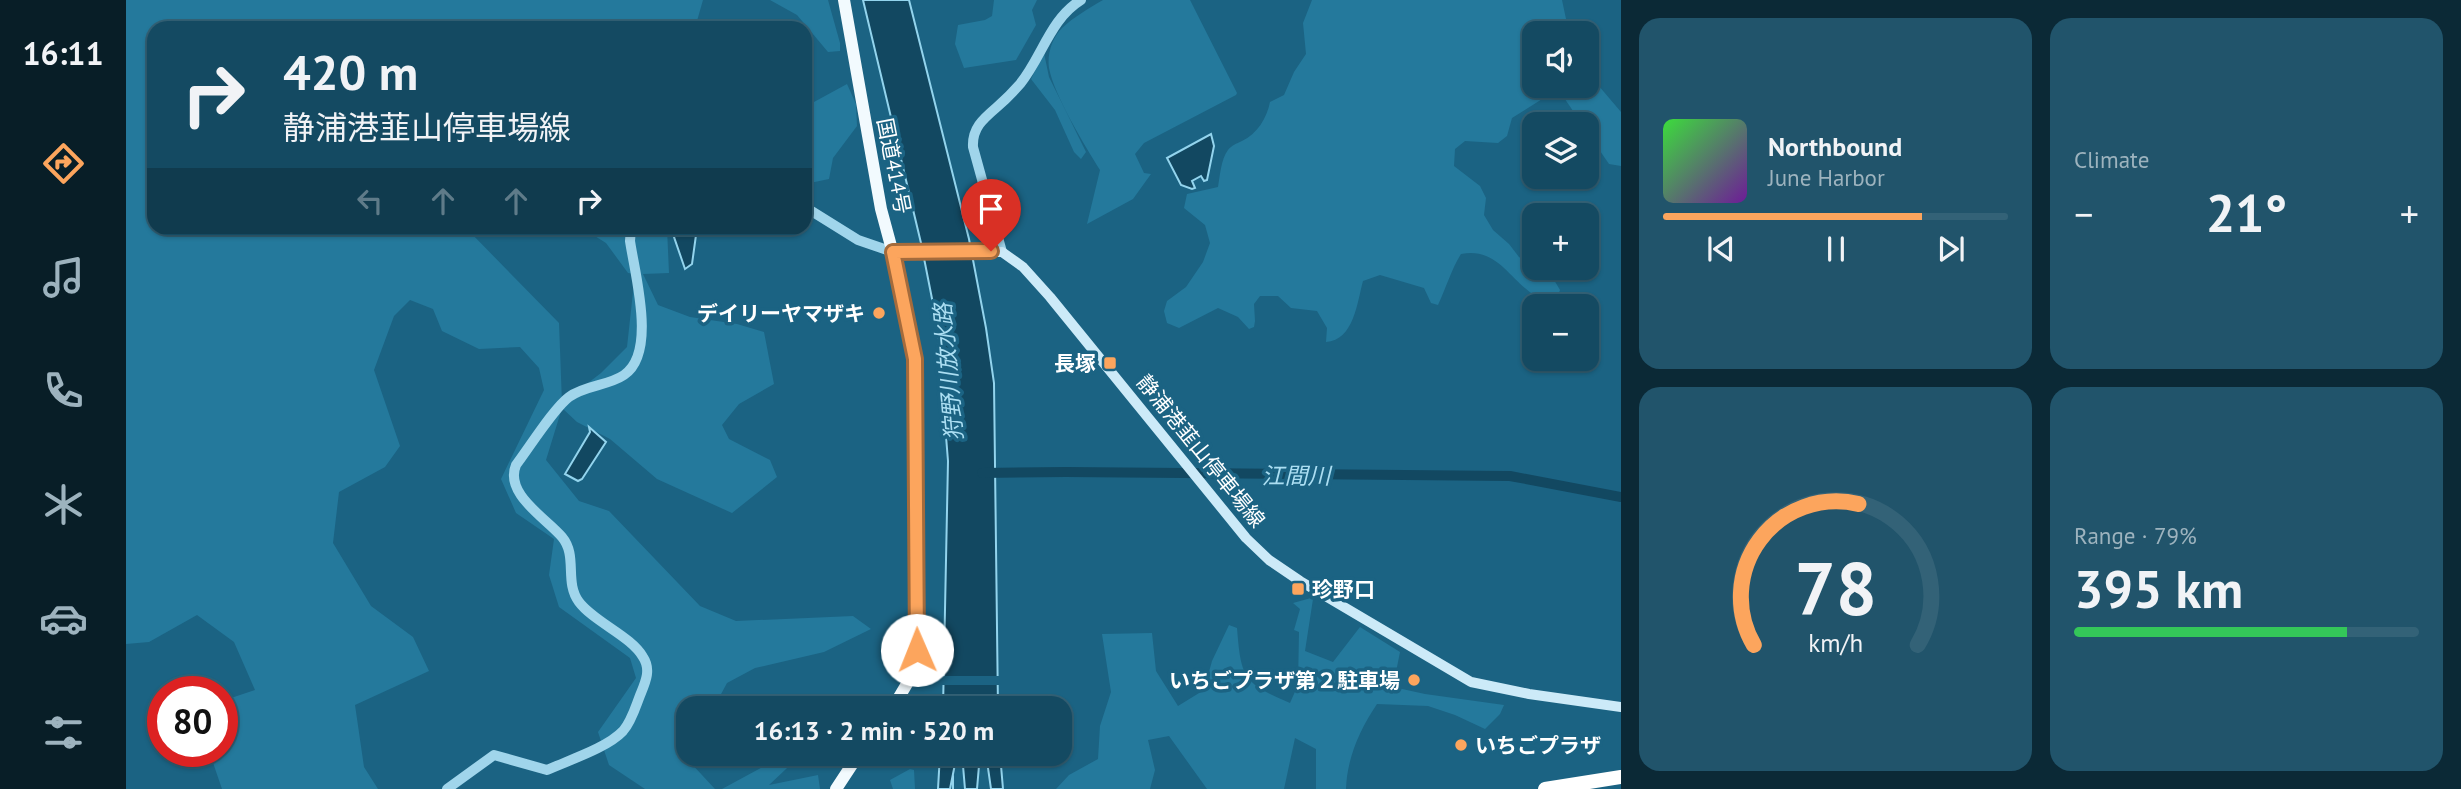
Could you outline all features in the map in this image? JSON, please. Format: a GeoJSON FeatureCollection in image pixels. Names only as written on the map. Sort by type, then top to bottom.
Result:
{"type":"FeatureCollection","features":[{"type":"Feature","properties":{"kind":"highway","name":"国道414号"},"geometry":{"type":"LineString","coordinates":[[844,0],[881,209],[899,253],[915,359],[917,639],[914,670],[899,696]]}},
{"type":"Feature","properties":{"kind":"highway"},"geometry":{"type":"LineString","coordinates":[[836,789],[851,766]]}},
{"type":"Feature","properties":{"kind":"highway"},"geometry":{"type":"LineString","coordinates":[[1545,789],[1621,777]]}},
{"type":"Feature","properties":{"kind":"main road"},"geometry":{"type":"LineString","coordinates":[[899,253],[996,252]]}},
{"type":"Feature","properties":{"kind":"main road","name":"静浦港韮山停車場線"},"geometry":{"type":"LineString","coordinates":[[996,252],[1023,267],[1041,287],[1246,538],[1269,560],[1323,596],[1460,677],[1480,685],[1517,692],[1621,707]]}},
{"type":"Feature","properties":{"kind":"street"},"geometry":{"type":"LineString","coordinates":[[996,252],[972,137],[984,118],[1020,84],[1048,36],[1081,0]]}},
{"type":"Feature","properties":{"kind":"street"},"geometry":{"type":"LineString","coordinates":[[812,211],[858,240],[899,253]]}},
{"type":"Feature","properties":{"kind":"street"},"geometry":{"type":"LineString","coordinates":[[447,789],[494,755],[547,770],[604,744],[623,731],[647,677],[647,665],[637,650],[577,600],[571,586],[570,555],[566,542],[522,497],[514,477],[516,465],[569,397],[622,377],[638,358],[642,329],[630,235]]}},
{"type":"Feature","properties":{"kind":"shaded area"},"geometry":{"type":"Polygon","coordinates":[[[126,0],[703,0],[697,21],[147,21],[147,235],[473,235],[559,323],[562,403],[601,373],[627,347],[635,274],[628,273],[606,243],[593,235],[667,235],[669,273],[643,274],[658,305],[690,317],[737,324],[764,332],[774,384],[739,404],[722,425],[729,439],[770,460],[777,477],[732,513],[657,479],[610,439],[577,422],[562,408],[546,460],[579,501],[609,511],[700,606],[736,621],[853,616],[871,629],[824,652],[755,668],[727,683],[720,696],[676,696],[676,766],[694,766],[715,789],[645,789],[609,765],[598,732],[636,678],[630,658],[559,607],[549,575],[554,539],[516,513],[501,479],[544,390],[539,368],[520,347],[479,349],[442,331],[433,309],[410,300],[394,316],[374,370],[400,446],[385,467],[339,492],[333,543],[371,606],[413,637],[429,671],[355,705],[364,767],[378,789],[222,789],[214,767],[238,767],[238,696],[255,690],[234,642],[197,615],[149,642],[126,644],[126,0]]]}},
{"type":"Feature","properties":{"kind":"shaded area"},"geometry":{"type":"Polygon","coordinates":[[[770,0],[828,0],[840,51],[828,52],[812,33],[812,21],[802,21],[797,15],[770,0]]]}},
{"type":"Feature","properties":{"kind":"shaded area"},"geometry":{"type":"Polygon","coordinates":[[[994,0],[1037,0],[1032,10],[1036,25],[1016,60],[964,68],[955,44],[958,25],[992,16],[994,0]]]}},
{"type":"Feature","properties":{"kind":"shaded area"},"geometry":{"type":"Polygon","coordinates":[[[1103,0],[1190,0],[1237,93],[1144,143],[1135,154],[1144,173],[1151,174],[1133,199],[1087,224],[1100,170],[1057,92],[1049,68],[1049,57],[1058,32],[1103,0]]]}},
{"type":"Feature","properties":{"kind":"shaded area"},"geometry":{"type":"Polygon","coordinates":[[[1312,0],[1562,0],[1566,21],[1522,21],[1522,98],[1544,98],[1512,118],[1507,136],[1498,143],[1465,141],[1455,149],[1454,166],[1480,186],[1486,198],[1484,215],[1493,230],[1522,259],[1522,280],[1554,280],[1560,290],[1558,294],[1534,294],[1502,266],[1484,255],[1473,253],[1461,254],[1438,305],[1431,303],[1424,288],[1380,275],[1363,281],[1353,319],[1343,335],[1335,340],[1326,342],[1327,328],[1317,311],[1291,308],[1278,296],[1260,296],[1254,304],[1254,327],[1249,329],[1238,317],[1218,308],[1179,328],[1167,323],[1164,311],[1167,301],[1186,287],[1203,262],[1210,243],[1205,225],[1184,208],[1187,194],[1218,187],[1222,163],[1228,150],[1257,130],[1264,120],[1270,102],[1284,95],[1306,54],[1303,23],[1312,0]]]}},
{"type":"Feature","properties":{"kind":"shaded area"},"geometry":{"type":"Polygon","coordinates":[[[1044,53],[1049,77],[1086,152],[1081,159],[1074,152],[1055,110],[1031,79],[1044,53]]]}},
{"type":"Feature","properties":{"kind":"shaded area"},"geometry":{"type":"Polygon","coordinates":[[[847,84],[856,104],[857,126],[833,158],[829,179],[812,183],[812,102],[847,84]]]}},
{"type":"Feature","properties":{"kind":"shaded area"},"geometry":{"type":"Polygon","coordinates":[[[1599,86],[1621,112],[1621,166],[1609,164],[1599,149],[1599,112],[1574,112],[1564,98],[1599,98],[1599,86]]]}},
{"type":"Feature","properties":{"kind":"shaded area"},"geometry":{"type":"Polygon","coordinates":[[[1311,598],[1305,651],[1333,662],[1360,627],[1400,652],[1393,687],[1504,705],[1500,714],[1485,729],[1428,706],[1377,704],[1356,744],[1346,789],[1316,789],[1316,749],[1295,738],[1284,789],[1207,789],[1169,736],[1148,740],[1155,770],[1150,789],[1056,789],[1069,775],[1098,759],[1100,726],[1111,692],[1102,634],[1152,633],[1156,671],[1178,706],[1204,690],[1212,661],[1229,625],[1237,628],[1240,658],[1247,677],[1262,690],[1290,703],[1298,685],[1299,632],[1294,630],[1300,609],[1293,603],[1311,598]]]}},
{"type":"Feature","properties":{"kind":"shaded area"},"geometry":{"type":"Polygon","coordinates":[[[765,766],[789,766],[769,785],[818,775],[820,789],[722,789],[765,766]]]}},
{"type":"Feature","properties":{"kind":"shaded area"},"geometry":{"type":"Polygon","coordinates":[[[910,769],[914,770],[915,789],[893,789],[890,780],[910,769]]]}},
{"type":"Feature","properties":{"kind":"water","name":"狩野川放水路"},"geometry":{"type":"Polygon","coordinates":[[[863,0],[909,0],[969,239],[994,383],[998,696],[943,696],[948,461],[937,324],[921,243],[863,0]]]}},
{"type":"Feature","properties":{"kind":"water"},"geometry":{"type":"Polygon","coordinates":[[[1211,134],[1214,146],[1207,180],[1204,181],[1201,176],[1192,181],[1195,188],[1192,189],[1181,185],[1167,158],[1211,134]]]}},
{"type":"Feature","properties":{"kind":"water"},"geometry":{"type":"Polygon","coordinates":[[[696,235],[692,264],[685,269],[674,237],[696,235]]]}},
{"type":"Feature","properties":{"kind":"water"},"geometry":{"type":"Polygon","coordinates":[[[589,427],[606,442],[578,481],[565,474],[590,432],[589,427]]]}},
{"type":"Feature","properties":{"kind":"water"},"geometry":{"type":"Polygon","coordinates":[[[939,766],[955,766],[950,789],[938,789],[939,766]]]}},
{"type":"Feature","properties":{"kind":"water"},"geometry":{"type":"Polygon","coordinates":[[[963,766],[979,766],[977,789],[965,789],[963,766]]]}},
{"type":"Feature","properties":{"kind":"water"},"geometry":{"type":"Polygon","coordinates":[[[988,766],[1001,766],[1003,789],[991,789],[988,766]]]}},
{"type":"Feature","properties":{"kind":"pier"},"geometry":{"type":"Polygon","coordinates":[[[941,676],[999,676],[1000,685],[941,685],[941,676]]]}},
{"type":"Feature","properties":{"kind":"waterway","name":"江間川"},"geometry":{"type":"LineString","coordinates":[[982,473],[1510,476],[1621,497]]}},
{"type":"Feature","properties":{"kind":"waterway"},"geometry":{"type":"LineString","coordinates":[[953,776],[953,789]]}},
{"type":"Feature","properties":{"kind":"place","name":"デイリーヤマザキ"},"geometry":{"type":"Point","coordinates":[879,313]}},
{"type":"Feature","properties":{"kind":"place","name":"長塚"},"geometry":{"type":"Point","coordinates":[1110,363]}},
{"type":"Feature","properties":{"kind":"place","name":"珍野口"},"geometry":{"type":"Point","coordinates":[1298,589]}},
{"type":"Feature","properties":{"kind":"place","name":"いちごプラザ第２駐車場"},"geometry":{"type":"Point","coordinates":[1414,680]}},
{"type":"Feature","properties":{"kind":"place","name":"いちごプラザ"},"geometry":{"type":"Point","coordinates":[1461,745]}},
{"type":"Feature","properties":{"kind":"route"},"geometry":{"type":"LineString","coordinates":[[917,650],[915,359],[893,252],[991,251]]}}]}
